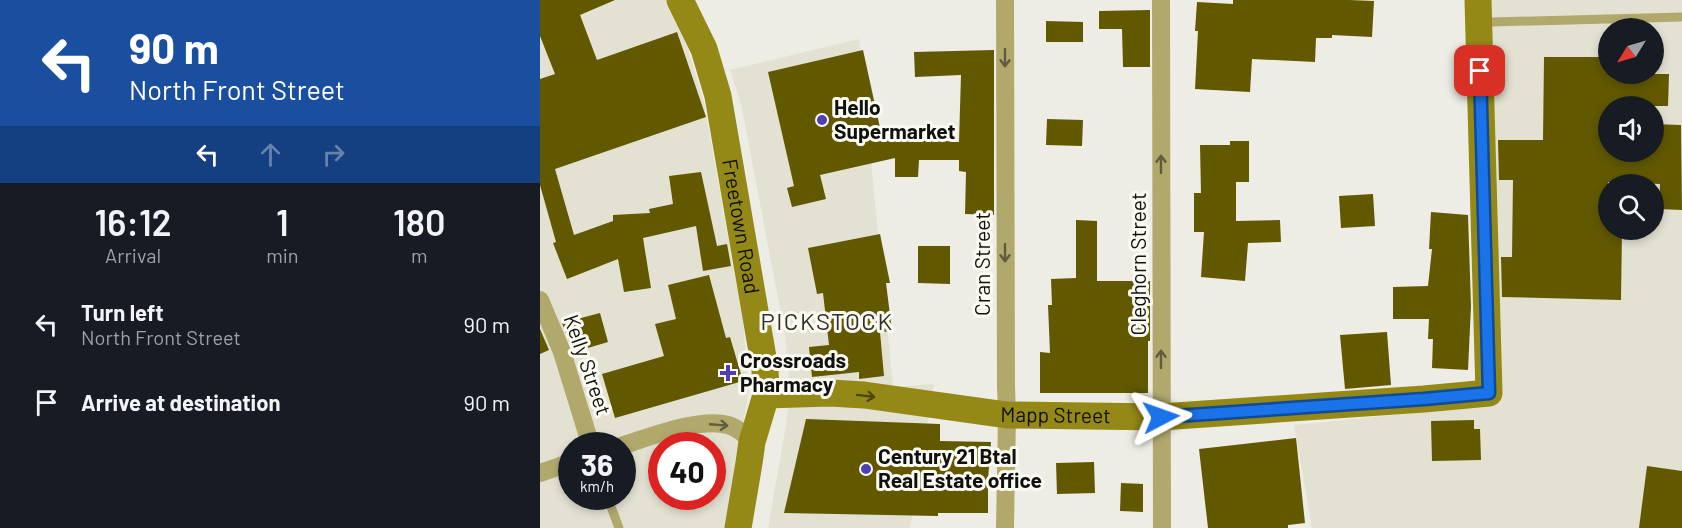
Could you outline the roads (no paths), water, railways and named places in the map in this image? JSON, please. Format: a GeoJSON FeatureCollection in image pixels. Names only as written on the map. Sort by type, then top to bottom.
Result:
{"type":"FeatureCollection","features":[{"type":"Feature","properties":{"kind":"street","name":"Freetown Road"},"geometry":{"type":"LineString","coordinates":[[680,0],[704,49],[718,96],[765,369],[766,395],[752,442],[738,528]]}},
{"type":"Feature","properties":{"kind":"street","name":"Cran Street"},"geometry":{"type":"LineString","coordinates":[[1005,0],[1007,416],[1005,528]]}},
{"type":"Feature","properties":{"kind":"street","name":"Cleghorn Street"},"geometry":{"type":"LineString","coordinates":[[1161,0],[1162,528]]}},
{"type":"Feature","properties":{"kind":"street","name":"Mapp Street"},"geometry":{"type":"LineString","coordinates":[[766,395],[830,393],[864,395],[1007,416],[1161,417],[1489,393],[1485,11]]}},
{"type":"Feature","properties":{"kind":"street","name":"Kelly Street"},"geometry":{"type":"LineString","coordinates":[[540,300],[562,352],[587,432]]}},
{"type":"Feature","properties":{"kind":"street"},"geometry":{"type":"LineString","coordinates":[[636,441],[685,426],[716,424],[728,425],[740,431],[752,442]]}},
{"type":"Feature","properties":{"kind":"street"},"geometry":{"type":"LineString","coordinates":[[540,473],[558,467]]}},
{"type":"Feature","properties":{"kind":"lane"},"geometry":{"type":"LineString","coordinates":[[1485,11],[1682,17]]}},
{"type":"Feature","properties":{"kind":"lane"},"geometry":{"type":"LineString","coordinates":[[612,510],[619,528]]}},
{"type":"Feature","properties":{"kind":"place","name":"Hello Supermarket"},"geometry":{"type":"Point","coordinates":[822,120]}},
{"type":"Feature","properties":{"kind":"place","name":"Crossroads Pharmacy"},"geometry":{"type":"Point","coordinates":[728,373]}},
{"type":"Feature","properties":{"kind":"place","name":"Century 21 Btal Real Estate office"},"geometry":{"type":"Point","coordinates":[866,469]}},
{"type":"Feature","properties":{"kind":"district","name":"PICKSTOCK"},"geometry":{"type":"Point","coordinates":[827,322]}}]}
